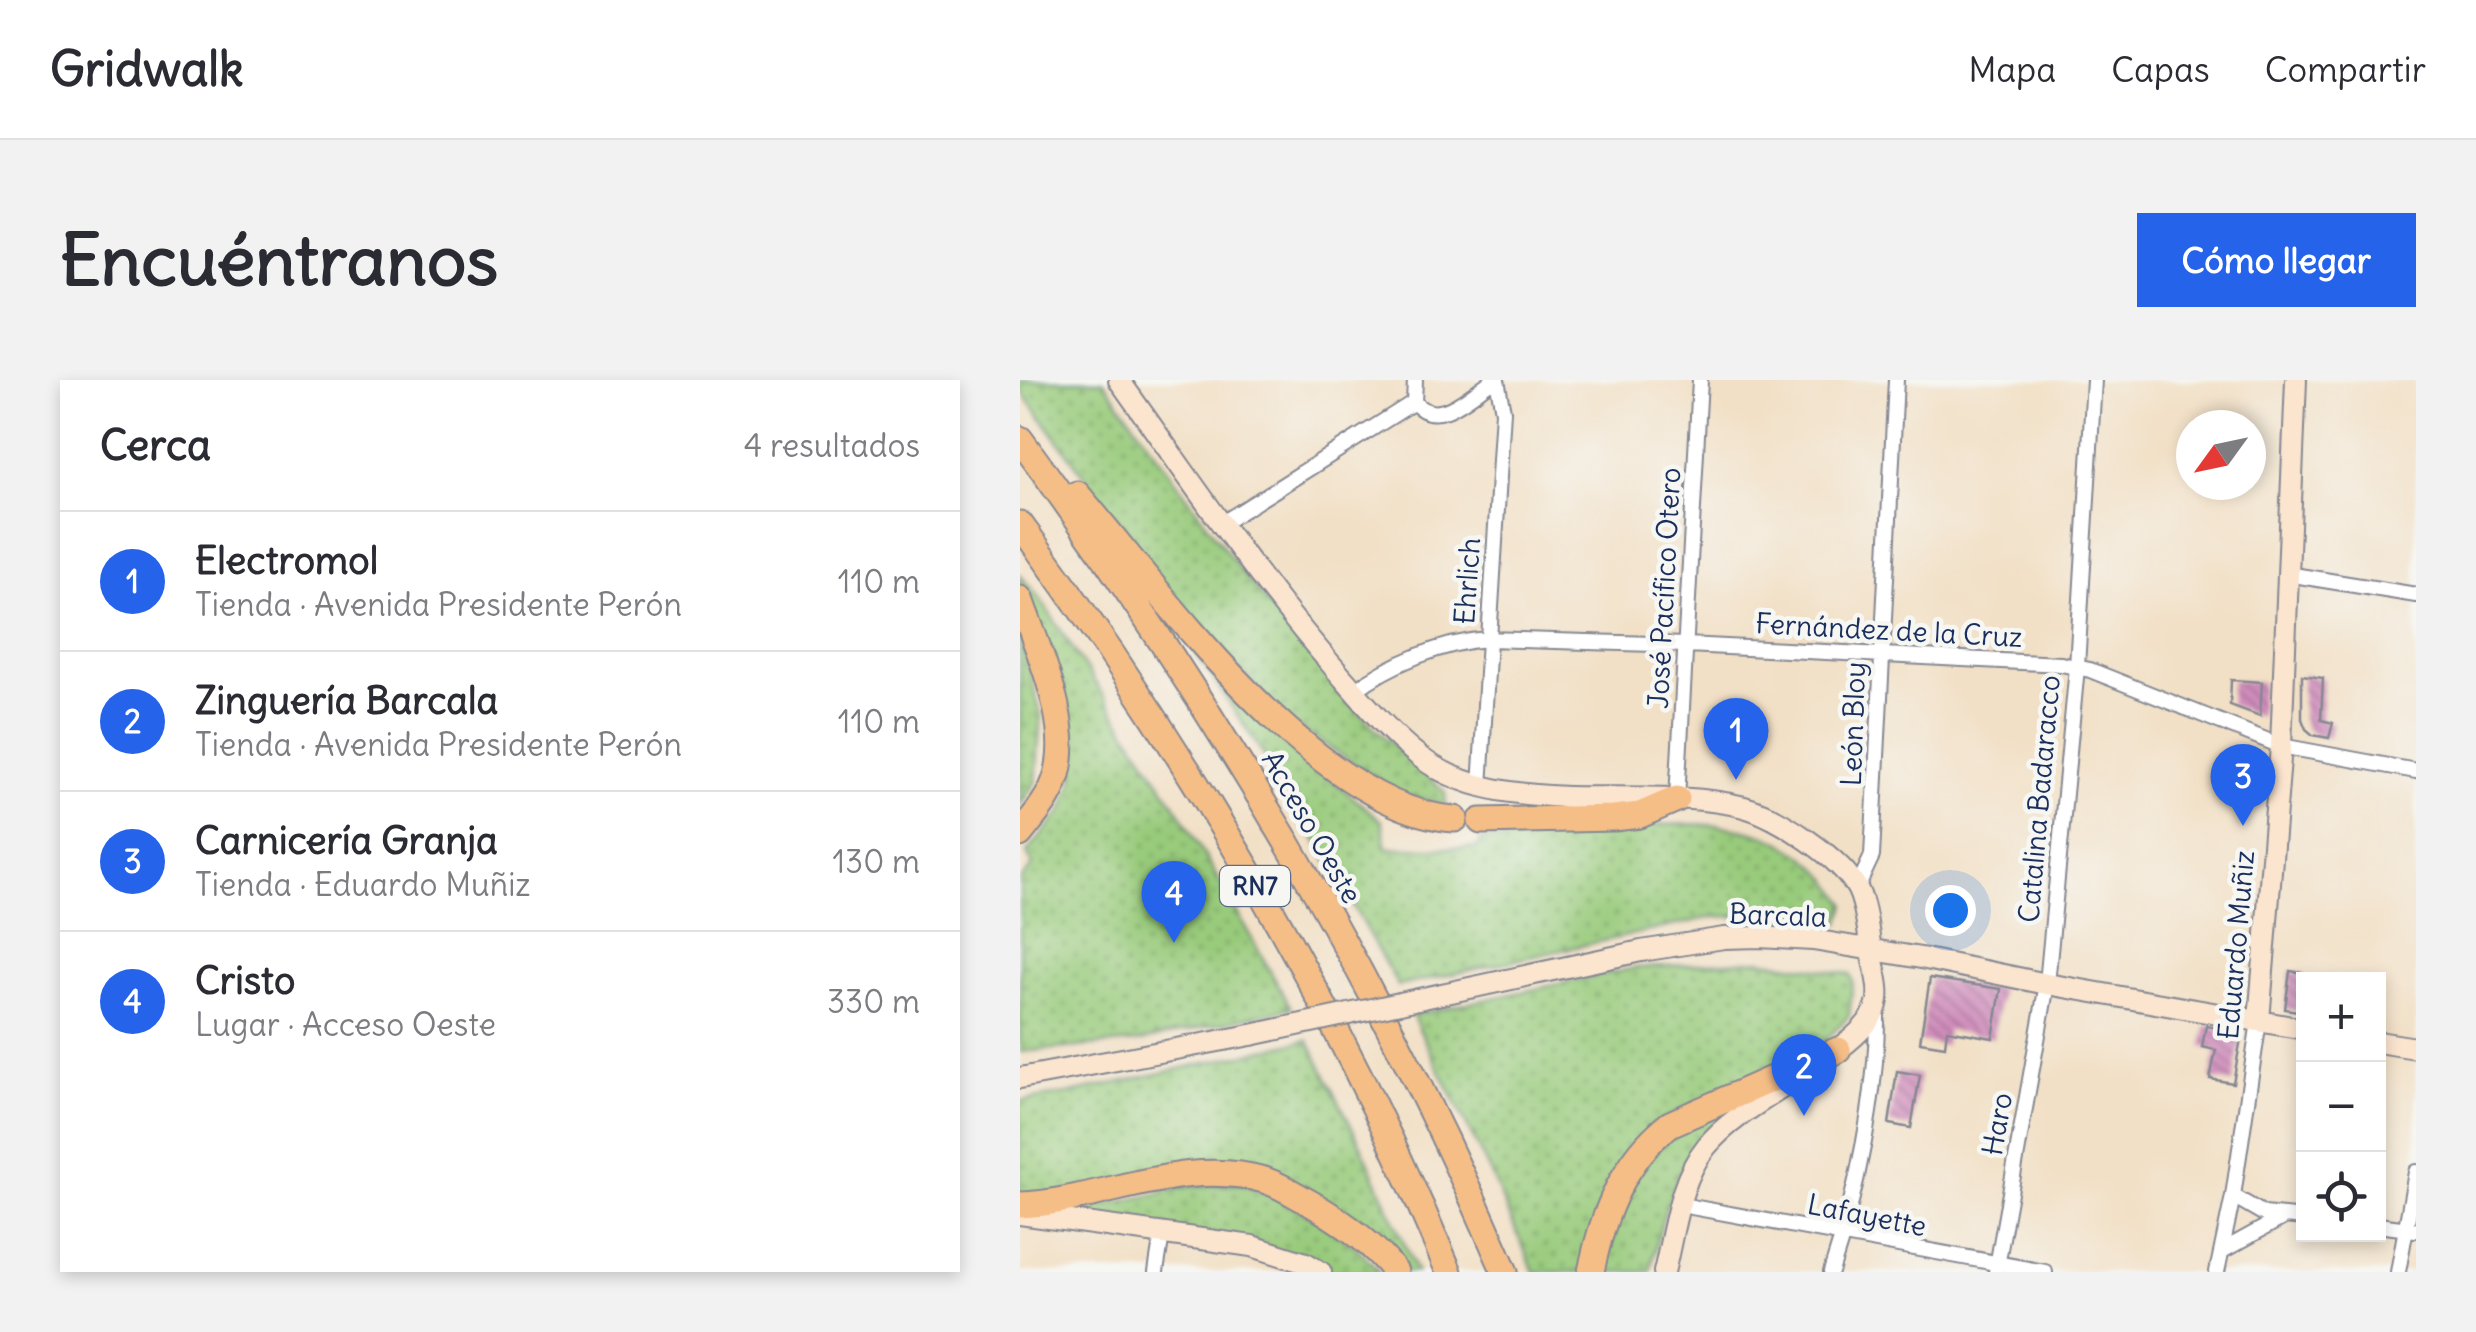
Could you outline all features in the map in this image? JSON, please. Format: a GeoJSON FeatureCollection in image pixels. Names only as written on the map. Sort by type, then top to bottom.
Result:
{"type":"FeatureCollection","features":[{"type":"Feature","properties":{"kind":"highway"},"geometry":{"type":"LineString","coordinates":[[1020,426],[1242,688],[1280,724],[1385,799],[1434,818],[1468,820],[1614,818],[1640,815],[1677,800]]}},
{"type":"Feature","properties":{"kind":"highway","name":"Acceso Oeste"},"geometry":{"type":"LineString","coordinates":[[1020,439],[1151,624],[1310,878],[1426,1102],[1505,1272]]}},
{"type":"Feature","properties":{"kind":"highway","name":"RN7"},"geometry":{"type":"LineString","coordinates":[[1020,524],[1151,716],[1292,950],[1361,1083],[1449,1272]]}},
{"type":"Feature","properties":{"kind":"highway"},"geometry":{"type":"LineString","coordinates":[[1020,599],[1050,683],[1062,747],[1054,783],[1020,834]]}},
{"type":"Feature","properties":{"kind":"highway"},"geometry":{"type":"LineString","coordinates":[[1591,1272],[1618,1189],[1629,1166],[1653,1137],[1670,1124],[1838,1050]]}},
{"type":"Feature","properties":{"kind":"highway"},"geometry":{"type":"LineString","coordinates":[[1020,1206],[1052,1204],[1176,1176],[1233,1173],[1266,1180],[1326,1212],[1367,1242],[1395,1272]]}},
{"type":"Feature","properties":{"kind":"street"},"geometry":{"type":"LineString","coordinates":[[1119,380],[1277,599],[1354,691],[1421,758],[1448,776],[1507,792],[1677,800],[1739,806],[1766,814],[1829,858],[1857,888],[1877,980],[1876,1068],[1844,1235],[1831,1272]]}},
{"type":"Feature","properties":{"kind":"street"},"geometry":{"type":"LineString","coordinates":[[1415,380],[1414,402],[1428,414],[1440,414],[1495,380]]}},
{"type":"Feature","properties":{"kind":"street","name":"Ehrlich"},"geometry":{"type":"LineString","coordinates":[[1480,787],[1503,410],[1495,380]]}},
{"type":"Feature","properties":{"kind":"street","name":"José Pacífico Otero"},"geometry":{"type":"LineString","coordinates":[[1677,800],[1700,380]]}},
{"type":"Feature","properties":{"kind":"street","name":"León Bloy"},"geometry":{"type":"LineString","coordinates":[[1857,888],[1872,856],[1896,380]]}},
{"type":"Feature","properties":{"kind":"street","name":"Catalina Badaracco"},"geometry":{"type":"LineString","coordinates":[[2047,984],[2077,667],[2094,380]]}},
{"type":"Feature","properties":{"kind":"street","name":"Eduardo Muñiz"},"geometry":{"type":"LineString","coordinates":[[2218,1272],[2259,1021],[2281,746],[2296,380]]}},
{"type":"Feature","properties":{"kind":"street"},"geometry":{"type":"LineString","coordinates":[[1221,524],[1414,402]]}},
{"type":"Feature","properties":{"kind":"street"},"geometry":{"type":"LineString","coordinates":[[2287,574],[2416,595]]}},
{"type":"Feature","properties":{"kind":"street","name":"Fernández de la Cruz"},"geometry":{"type":"LineString","coordinates":[[1354,691],[1393,667],[1470,640],[1488,639],[1687,645],[2077,667],[2281,746],[2416,771]]}},
{"type":"Feature","properties":{"kind":"street","name":"Barcala"},"geometry":{"type":"LineString","coordinates":[[1020,1078],[1251,1034],[1641,951],[1724,938],[1813,940],[2296,1028]]}},
{"type":"Feature","properties":{"kind":"street","name":"Haro"},"geometry":{"type":"LineString","coordinates":[[1997,1269],[2047,984]]}},
{"type":"Feature","properties":{"kind":"street"},"geometry":{"type":"LineString","coordinates":[[1664,1272],[1680,1205],[1704,1148],[1720,1132],[1838,1050],[1870,1019],[1878,1005]]}},
{"type":"Feature","properties":{"kind":"street"},"geometry":{"type":"LineString","coordinates":[[2386,1043],[2416,1048]]}},
{"type":"Feature","properties":{"kind":"street"},"geometry":{"type":"LineString","coordinates":[[2398,1272],[2411,1229],[2416,1172]]}},
{"type":"Feature","properties":{"kind":"street"},"geometry":{"type":"LineString","coordinates":[[2233,1196],[2264,1214],[2296,1218]]}},
{"type":"Feature","properties":{"kind":"street","name":"Lafayette"},"geometry":{"type":"LineString","coordinates":[[1680,1205],[1844,1235],[1997,1269],[2045,1272]]}},
{"type":"Feature","properties":{"kind":"street"},"geometry":{"type":"LineString","coordinates":[[1020,1214],[1252,1246],[1306,1263],[1321,1272]]}},
{"type":"Feature","properties":{"kind":"street"},"geometry":{"type":"LineString","coordinates":[[2222,1251],[2282,1218]]}},
{"type":"Feature","properties":{"kind":"street"},"geometry":{"type":"LineString","coordinates":[[2386,1226],[2411,1229]]}},
{"type":"Feature","properties":{"kind":"street"},"geometry":{"type":"LineString","coordinates":[[1156,1272],[1162,1234]]}},
{"type":"Feature","properties":{"kind":"green space"},"geometry":{"type":"Polygon","coordinates":[[[1020,380],[1103,380],[1246,578],[1368,722],[1445,792],[1446,804],[1404,796],[1293,724],[1189,617],[1020,389],[1020,380]]]}},
{"type":"Feature","properties":{"kind":"green space"},"geometry":{"type":"Polygon","coordinates":[[[1020,575],[1041,600],[1184,819],[1291,1008],[1137,1042],[1020,1052],[1020,881],[1033,865],[1027,853],[1062,811],[1073,782],[1075,745],[1020,585],[1020,575]]]}},
{"type":"Feature","properties":{"kind":"green space"},"geometry":{"type":"Polygon","coordinates":[[[1020,633],[1041,715],[1036,781],[1020,806],[1020,633]]]}},
{"type":"Feature","properties":{"kind":"green space"},"geometry":{"type":"Polygon","coordinates":[[[1195,652],[1278,736],[1382,821],[1387,848],[1478,848],[1482,839],[1631,827],[1729,827],[1774,839],[1813,864],[1846,904],[1840,923],[1761,915],[1713,917],[1398,986],[1290,794],[1195,652]]]}},
{"type":"Feature","properties":{"kind":"green space"},"geometry":{"type":"Polygon","coordinates":[[[1759,960],[1850,974],[1853,981],[1849,1016],[1817,1049],[1653,1124],[1583,1272],[1534,1272],[1492,1176],[1412,1015],[1635,968],[1759,960]]]}},
{"type":"Feature","properties":{"kind":"green space"},"geometry":{"type":"Polygon","coordinates":[[[1308,1040],[1361,1145],[1417,1272],[1398,1272],[1273,1179],[1020,1198],[1020,1101],[1308,1040]]]}},
{"type":"Feature","properties":{"kind":"green space"},"geometry":{"type":"Polygon","coordinates":[[[1761,1093],[1713,1128],[1690,1153],[1668,1204],[1650,1272],[1602,1272],[1631,1187],[1650,1157],[1684,1128],[1761,1093]]]}},
{"type":"Feature","properties":{"kind":"green space"},"geometry":{"type":"Polygon","coordinates":[[[1242,1184],[1317,1219],[1351,1243],[1380,1272],[1332,1272],[1074,1215],[1077,1211],[1188,1187],[1242,1184]]]}},
{"type":"Feature","properties":{"kind":"building"},"geometry":{"type":"Polygon","coordinates":[[[2302,675],[2323,678],[2321,720],[2333,723],[2329,738],[2313,735],[2306,729],[2302,719],[2302,675]]]}},
{"type":"Feature","properties":{"kind":"building"},"geometry":{"type":"Polygon","coordinates":[[[2231,680],[2262,682],[2260,716],[2230,705],[2231,680]]]}},
{"type":"Feature","properties":{"kind":"building"},"geometry":{"type":"Polygon","coordinates":[[[2290,971],[2297,972],[2296,1011],[2285,1009],[2290,971]]]}},
{"type":"Feature","properties":{"kind":"building"},"geometry":{"type":"Polygon","coordinates":[[[1930,978],[2001,989],[1993,1038],[1947,1030],[1945,1046],[1920,1042],[1930,978]]]}},
{"type":"Feature","properties":{"kind":"building"},"geometry":{"type":"Polygon","coordinates":[[[2206,1026],[2236,1031],[2241,1038],[2233,1083],[2210,1079],[2216,1050],[2202,1047],[2206,1026]]]}},
{"type":"Feature","properties":{"kind":"building"},"geometry":{"type":"Polygon","coordinates":[[[1897,1071],[1920,1075],[1911,1128],[1889,1124],[1897,1071]]]}},
{"type":"Feature","properties":{"kind":"place","name":"Electromol"},"geometry":{"type":"Point","coordinates":[1736,780]}},
{"type":"Feature","properties":{"kind":"place","name":"Carnicería Granja"},"geometry":{"type":"Point","coordinates":[2243,826]}},
{"type":"Feature","properties":{"kind":"place","name":"Cristo"},"geometry":{"type":"Point","coordinates":[1174,943]}},
{"type":"Feature","properties":{"kind":"place","name":"Zinguería Barcala"},"geometry":{"type":"Point","coordinates":[1804,1116]}}]}
